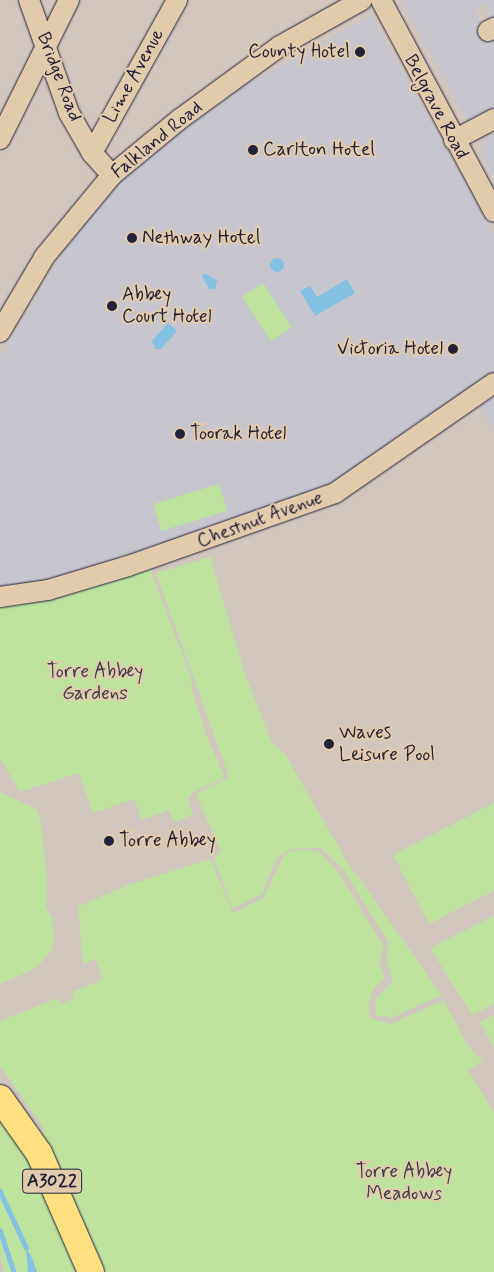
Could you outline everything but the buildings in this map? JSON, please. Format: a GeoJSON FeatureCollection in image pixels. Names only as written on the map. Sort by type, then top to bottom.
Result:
{"type":"FeatureCollection","features":[{"type":"Feature","properties":{"kind":"main road","name":"A3022"},"geometry":{"type":"LineString","coordinates":[[0,1098],[39,1153],[91,1272]]}},
{"type":"Feature","properties":{"kind":"street","name":"Bridge Road"},"geometry":{"type":"LineString","coordinates":[[29,0],[69,113],[92,153],[112,175]]}},
{"type":"Feature","properties":{"kind":"street"},"geometry":{"type":"LineString","coordinates":[[0,138],[47,48],[69,0]]}},
{"type":"Feature","properties":{"kind":"street","name":"Lime Avenue"},"geometry":{"type":"LineString","coordinates":[[92,153],[177,0]]}},
{"type":"Feature","properties":{"kind":"street","name":"Falkland Road"},"geometry":{"type":"LineString","coordinates":[[0,332],[45,256],[112,175],[180,119],[280,46],[362,0]]}},
{"type":"Feature","properties":{"kind":"street","name":"Belgrave Road"},"geometry":{"type":"LineString","coordinates":[[380,0],[494,212]]}},
{"type":"Feature","properties":{"kind":"street"},"geometry":{"type":"LineString","coordinates":[[454,140],[494,119]]}},
{"type":"Feature","properties":{"kind":"street","name":"Chestnut Avenue"},"geometry":{"type":"LineString","coordinates":[[0,598],[76,582],[256,522],[334,493],[494,384]]}},
{"type":"Feature","properties":{"kind":"shaded area"},"geometry":{"type":"Polygon","coordinates":[[[401,0],[494,0],[494,21],[484,4],[474,10],[494,46],[494,108],[467,121],[401,0]]]}},
{"type":"Feature","properties":{"kind":"shaded area"},"geometry":{"type":"Polygon","coordinates":[[[371,15],[494,235],[494,375],[322,493],[77,574],[0,590],[0,357],[68,244],[111,187],[175,136],[246,85],[371,15]]]}},
{"type":"Feature","properties":{"kind":"shaded area"},"geometry":{"type":"Polygon","coordinates":[[[494,134],[494,177],[483,158],[482,140],[494,134]]]}},
{"type":"Feature","properties":{"kind":"shaded area"},"geometry":{"type":"Polygon","coordinates":[[[494,391],[494,429],[477,403],[494,391]]]}},
{"type":"Feature","properties":{"kind":"green space"},"geometry":{"type":"Polygon","coordinates":[[[263,283],[292,327],[271,341],[242,297],[263,283]]]}},
{"type":"Feature","properties":{"kind":"green space"},"geometry":{"type":"Polygon","coordinates":[[[219,484],[227,511],[161,531],[153,504],[219,484]]]}},
{"type":"Feature","properties":{"kind":"green space"},"geometry":{"type":"Polygon","coordinates":[[[210,557],[245,674],[272,743],[285,754],[346,860],[442,995],[393,1017],[376,1016],[375,1000],[393,981],[387,964],[388,941],[343,869],[321,848],[290,849],[277,858],[262,894],[233,909],[214,859],[221,851],[196,794],[228,778],[227,771],[156,573],[210,557]]]}},
{"type":"Feature","properties":{"kind":"green space","name":"Torre Abbey Gardens"},"geometry":{"type":"Polygon","coordinates":[[[150,569],[192,680],[191,686],[206,735],[224,775],[220,780],[191,793],[188,800],[193,815],[174,822],[169,810],[142,820],[134,799],[93,813],[79,773],[20,792],[0,758],[0,606],[52,600],[150,569]]]}},
{"type":"Feature","properties":{"kind":"green space"},"geometry":{"type":"Polygon","coordinates":[[[0,792],[36,809],[41,821],[47,880],[46,907],[52,918],[54,940],[51,952],[36,968],[0,984],[0,792]]]}},
{"type":"Feature","properties":{"kind":"green space"},"geometry":{"type":"Polygon","coordinates":[[[494,803],[494,891],[429,924],[393,855],[494,803]]]}},
{"type":"Feature","properties":{"kind":"green space","name":"Torre Abbey Meadows"},"geometry":{"type":"Polygon","coordinates":[[[291,851],[318,851],[337,870],[384,947],[379,962],[385,978],[374,988],[368,1005],[370,1018],[391,1024],[443,1000],[469,1047],[483,1062],[468,1070],[494,1113],[494,1272],[103,1272],[44,1141],[43,1127],[0,1066],[0,1021],[58,998],[61,1004],[74,998],[72,992],[103,979],[95,959],[83,964],[78,907],[128,885],[210,859],[233,913],[264,897],[283,857],[291,851]]]}},
{"type":"Feature","properties":{"kind":"green space"},"geometry":{"type":"Polygon","coordinates":[[[494,916],[494,1004],[472,1015],[430,948],[494,916]]]}},
{"type":"Feature","properties":{"kind":"green space"},"geometry":{"type":"Polygon","coordinates":[[[494,1015],[494,1048],[480,1022],[494,1015]]]}},
{"type":"Feature","properties":{"kind":"green space"},"geometry":{"type":"Polygon","coordinates":[[[0,1098],[91,1272],[4,1272],[0,1252],[0,1098]]]}},
{"type":"Feature","properties":{"kind":"water"},"geometry":{"type":"Polygon","coordinates":[[[277,258],[282,260],[284,265],[282,270],[277,272],[272,270],[270,265],[272,260],[277,258]]]}},
{"type":"Feature","properties":{"kind":"water"},"geometry":{"type":"Polygon","coordinates":[[[204,273],[217,280],[215,289],[209,289],[202,276],[204,273]]]}},
{"type":"Feature","properties":{"kind":"water"},"geometry":{"type":"Polygon","coordinates":[[[347,279],[355,293],[315,316],[300,291],[310,286],[317,297],[347,279]]]}},
{"type":"Feature","properties":{"kind":"water"},"geometry":{"type":"Polygon","coordinates":[[[168,323],[177,331],[161,349],[155,349],[152,341],[168,323]]]}},
{"type":"Feature","properties":{"kind":"water"},"geometry":{"type":"Polygon","coordinates":[[[26,1247],[32,1258],[37,1272],[28,1272],[26,1247]]]}},
{"type":"Feature","properties":{"kind":"waterway"},"geometry":{"type":"LineString","coordinates":[[0,1191],[26,1247]]}},
{"type":"Feature","properties":{"kind":"waterway"},"geometry":{"type":"LineString","coordinates":[[0,1230],[14,1272]]}},
{"type":"Feature","properties":{"kind":"place","name":"County Hotel"},"geometry":{"type":"Point","coordinates":[360,52]}},
{"type":"Feature","properties":{"kind":"place","name":"Carlton Hotel"},"geometry":{"type":"Point","coordinates":[253,150]}},
{"type":"Feature","properties":{"kind":"place","name":"Nethway Hotel"},"geometry":{"type":"Point","coordinates":[132,238]}},
{"type":"Feature","properties":{"kind":"place","name":"Abbey Court Hotel"},"geometry":{"type":"Point","coordinates":[112,306]}},
{"type":"Feature","properties":{"kind":"place","name":"Victoria Hotel"},"geometry":{"type":"Point","coordinates":[453,349]}},
{"type":"Feature","properties":{"kind":"place","name":"Toorak Hotel"},"geometry":{"type":"Point","coordinates":[180,434]}},
{"type":"Feature","properties":{"kind":"place","name":"Waves Leisure Pool"},"geometry":{"type":"Point","coordinates":[329,744]}},
{"type":"Feature","properties":{"kind":"place","name":"Torre Abbey"},"geometry":{"type":"Point","coordinates":[109,841]}}]}
